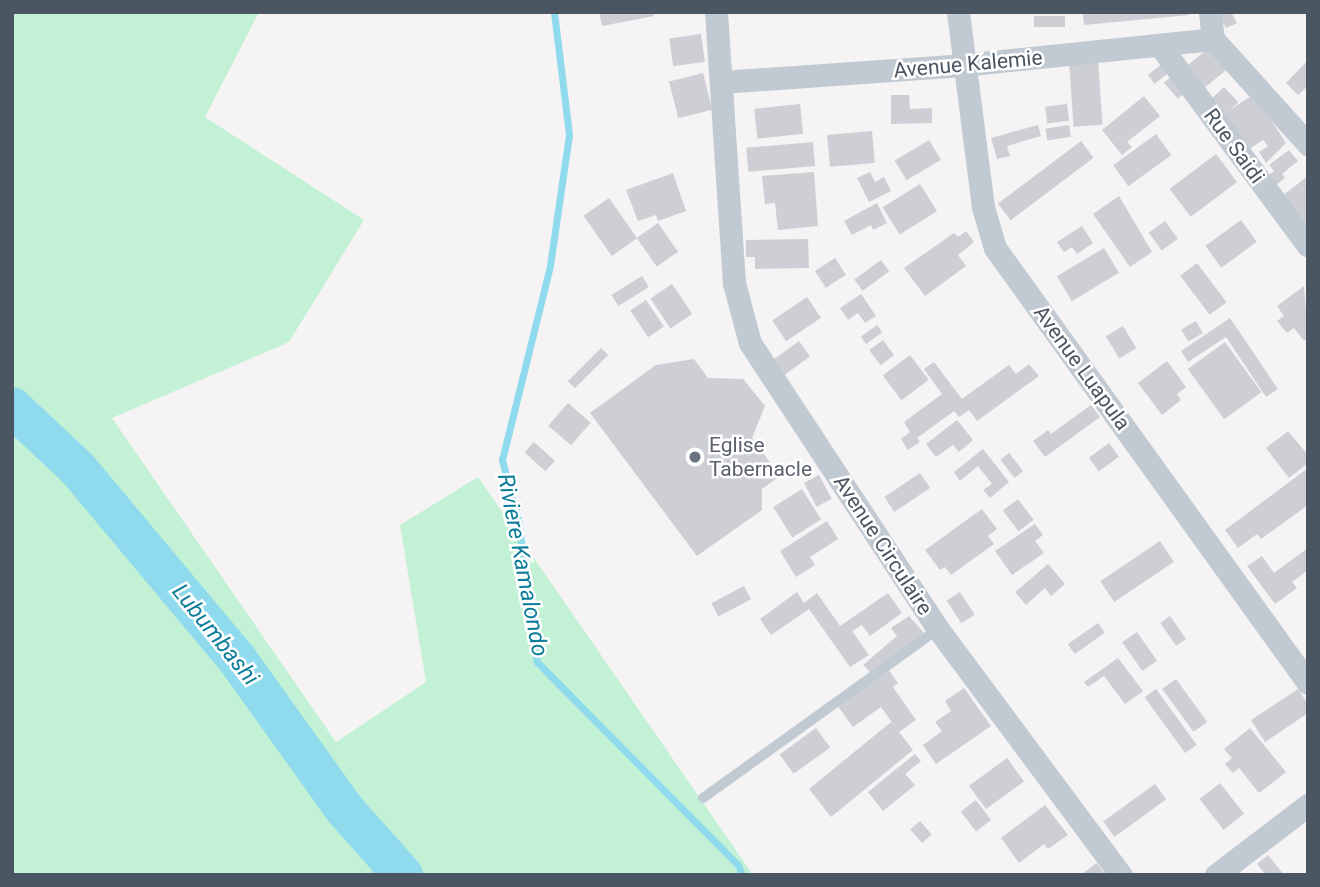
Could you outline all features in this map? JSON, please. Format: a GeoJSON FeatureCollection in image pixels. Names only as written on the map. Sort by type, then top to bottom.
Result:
{"type":"FeatureCollection","features":[{"type":"Feature","properties":{"kind":"street","name":"Avenue Circulaire"},"geometry":{"type":"LineString","coordinates":[[716,12],[734,283],[750,342],[938,629],[1121,875]]}},
{"type":"Feature","properties":{"kind":"street","name":"Avenue Luapula"},"geometry":{"type":"LineString","coordinates":[[958,12],[962,65],[983,207],[995,248],[1308,683]]}},
{"type":"Feature","properties":{"kind":"street"},"geometry":{"type":"LineString","coordinates":[[1210,12],[1213,39],[1308,144]]}},
{"type":"Feature","properties":{"kind":"street","name":"Avenue Kalemie"},"geometry":{"type":"LineString","coordinates":[[722,82],[962,65],[1161,47],[1213,39]]}},
{"type":"Feature","properties":{"kind":"street","name":"Rue Saidi"},"geometry":{"type":"LineString","coordinates":[[1161,47],[1308,246]]}},
{"type":"Feature","properties":{"kind":"street"},"geometry":{"type":"LineString","coordinates":[[1216,875],[1308,805]]}},
{"type":"Feature","properties":{"kind":"lane"},"geometry":{"type":"LineString","coordinates":[[703,798],[938,629]]}},
{"type":"Feature","properties":{"kind":"green space"},"geometry":{"type":"Polygon","coordinates":[[[12,12],[259,12],[205,117],[364,220],[289,342],[112,418],[336,742],[426,682],[400,525],[478,477],[753,875],[12,875],[12,12]]]}},
{"type":"Feature","properties":{"kind":"building"},"geometry":{"type":"Polygon","coordinates":[[[599,12],[653,12],[654,16],[602,26],[599,12]]]}},
{"type":"Feature","properties":{"kind":"building"},"geometry":{"type":"Polygon","coordinates":[[[1083,12],[1189,12],[1189,15],[1084,25],[1083,12]]]}},
{"type":"Feature","properties":{"kind":"building"},"geometry":{"type":"Polygon","coordinates":[[[1231,12],[1237,23],[1226,28],[1219,14],[1231,12]]]}},
{"type":"Feature","properties":{"kind":"building"},"geometry":{"type":"Polygon","coordinates":[[[1034,16],[1065,16],[1065,27],[1034,27],[1034,16]]]}},
{"type":"Feature","properties":{"kind":"building"},"geometry":{"type":"Polygon","coordinates":[[[701,34],[705,62],[673,66],[669,38],[701,34]]]}},
{"type":"Feature","properties":{"kind":"building"},"geometry":{"type":"Polygon","coordinates":[[[1209,48],[1227,70],[1205,87],[1187,66],[1209,48]]]}},
{"type":"Feature","properties":{"kind":"building"},"geometry":{"type":"Polygon","coordinates":[[[1098,60],[1103,125],[1074,127],[1069,62],[1098,60]]]}},
{"type":"Feature","properties":{"kind":"building"},"geometry":{"type":"Polygon","coordinates":[[[1308,60],[1308,86],[1298,95],[1286,83],[1308,60]]]}},
{"type":"Feature","properties":{"kind":"building"},"geometry":{"type":"Polygon","coordinates":[[[1162,64],[1169,73],[1155,84],[1148,75],[1162,64]]]}},
{"type":"Feature","properties":{"kind":"building"},"geometry":{"type":"Polygon","coordinates":[[[703,73],[712,110],[678,118],[669,81],[703,73]]]}},
{"type":"Feature","properties":{"kind":"building"},"geometry":{"type":"Polygon","coordinates":[[[1173,75],[1187,91],[1178,99],[1164,83],[1173,75]]]}},
{"type":"Feature","properties":{"kind":"building"},"geometry":{"type":"Polygon","coordinates":[[[1224,87],[1238,102],[1225,115],[1211,99],[1224,87]]]}},
{"type":"Feature","properties":{"kind":"building"},"geometry":{"type":"Polygon","coordinates":[[[1254,94],[1286,143],[1266,163],[1259,152],[1268,146],[1263,140],[1248,150],[1224,114],[1254,94]]]}},
{"type":"Feature","properties":{"kind":"building"},"geometry":{"type":"Polygon","coordinates":[[[891,95],[909,95],[910,109],[932,108],[932,123],[891,124],[891,95]]]}},
{"type":"Feature","properties":{"kind":"building"},"geometry":{"type":"Polygon","coordinates":[[[1144,96],[1160,116],[1127,142],[1132,147],[1122,155],[1102,130],[1144,96]]]}},
{"type":"Feature","properties":{"kind":"building"},"geometry":{"type":"Polygon","coordinates":[[[800,104],[803,134],[757,139],[754,109],[800,104]]]}},
{"type":"Feature","properties":{"kind":"building"},"geometry":{"type":"Polygon","coordinates":[[[1067,104],[1069,121],[1047,124],[1045,107],[1067,104]]]}},
{"type":"Feature","properties":{"kind":"building"},"geometry":{"type":"Polygon","coordinates":[[[1038,125],[1041,136],[1007,146],[1010,156],[997,159],[991,138],[1038,125]]]}},
{"type":"Feature","properties":{"kind":"building"},"geometry":{"type":"Polygon","coordinates":[[[1069,125],[1071,137],[1047,141],[1045,129],[1069,125]]]}},
{"type":"Feature","properties":{"kind":"building"},"geometry":{"type":"Polygon","coordinates":[[[872,131],[875,163],[830,167],[827,135],[872,131]]]}},
{"type":"Feature","properties":{"kind":"building"},"geometry":{"type":"Polygon","coordinates":[[[1156,134],[1171,155],[1128,186],[1113,165],[1156,134]]]}},
{"type":"Feature","properties":{"kind":"building"},"geometry":{"type":"Polygon","coordinates":[[[929,140],[941,160],[907,180],[895,161],[929,140]]]}},
{"type":"Feature","properties":{"kind":"building"},"geometry":{"type":"Polygon","coordinates":[[[1081,141],[1094,158],[1011,220],[998,204],[1081,141]]]}},
{"type":"Feature","properties":{"kind":"building"},"geometry":{"type":"Polygon","coordinates":[[[813,142],[815,166],[748,172],[746,148],[813,142]]]}},
{"type":"Feature","properties":{"kind":"building"},"geometry":{"type":"Polygon","coordinates":[[[1289,150],[1298,161],[1282,174],[1285,178],[1276,185],[1269,175],[1274,171],[1269,165],[1289,150]]]}},
{"type":"Feature","properties":{"kind":"building"},"geometry":{"type":"Polygon","coordinates":[[[1216,154],[1237,182],[1191,217],[1170,189],[1216,154]]]}},
{"type":"Feature","properties":{"kind":"building"},"geometry":{"type":"Polygon","coordinates":[[[814,172],[818,226],[778,230],[775,203],[765,204],[762,176],[814,172]]]}},
{"type":"Feature","properties":{"kind":"building"},"geometry":{"type":"Polygon","coordinates":[[[870,172],[875,182],[884,177],[891,191],[869,202],[857,178],[870,172]]]}},
{"type":"Feature","properties":{"kind":"building"},"geometry":{"type":"Polygon","coordinates":[[[673,173],[686,211],[658,221],[656,215],[638,221],[626,190],[673,173]]]}},
{"type":"Feature","properties":{"kind":"building"},"geometry":{"type":"Polygon","coordinates":[[[1308,176],[1308,229],[1282,196],[1308,176]]]}},
{"type":"Feature","properties":{"kind":"building"},"geometry":{"type":"Polygon","coordinates":[[[920,184],[937,211],[900,234],[883,207],[920,184]]]}},
{"type":"Feature","properties":{"kind":"building"},"geometry":{"type":"Polygon","coordinates":[[[1119,196],[1152,252],[1130,267],[1093,214],[1119,196]]]}},
{"type":"Feature","properties":{"kind":"building"},"geometry":{"type":"Polygon","coordinates":[[[609,198],[637,238],[612,256],[584,216],[609,198]]]}},
{"type":"Feature","properties":{"kind":"building"},"geometry":{"type":"Polygon","coordinates":[[[877,203],[887,223],[873,230],[871,225],[852,235],[844,221],[877,203]]]}},
{"type":"Feature","properties":{"kind":"building"},"geometry":{"type":"Polygon","coordinates":[[[1241,220],[1257,242],[1221,268],[1205,246],[1241,220]]]}},
{"type":"Feature","properties":{"kind":"building"},"geometry":{"type":"Polygon","coordinates":[[[1165,221],[1178,239],[1162,251],[1149,233],[1165,221]]]}},
{"type":"Feature","properties":{"kind":"building"},"geometry":{"type":"Polygon","coordinates":[[[658,223],[678,252],[657,267],[637,238],[658,223]]]}},
{"type":"Feature","properties":{"kind":"building"},"geometry":{"type":"Polygon","coordinates":[[[1082,226],[1093,243],[1077,254],[1072,247],[1064,252],[1057,242],[1082,226]]]}},
{"type":"Feature","properties":{"kind":"building"},"geometry":{"type":"Polygon","coordinates":[[[966,231],[974,242],[958,255],[966,266],[925,296],[904,268],[954,233],[958,237],[966,231]]]}},
{"type":"Feature","properties":{"kind":"building"},"geometry":{"type":"Polygon","coordinates":[[[808,239],[809,268],[755,269],[755,257],[746,257],[746,240],[808,239]]]}},
{"type":"Feature","properties":{"kind":"building"},"geometry":{"type":"Polygon","coordinates":[[[1104,248],[1119,273],[1072,301],[1057,276],[1104,248]]]}},
{"type":"Feature","properties":{"kind":"building"},"geometry":{"type":"Polygon","coordinates":[[[835,258],[846,275],[826,288],[815,271],[835,258]]]}},
{"type":"Feature","properties":{"kind":"building"},"geometry":{"type":"Polygon","coordinates":[[[881,260],[889,271],[863,291],[854,279],[881,260]]]}},
{"type":"Feature","properties":{"kind":"building"},"geometry":{"type":"Polygon","coordinates":[[[1197,263],[1226,302],[1210,315],[1180,276],[1197,263]]]}},
{"type":"Feature","properties":{"kind":"building"},"geometry":{"type":"Polygon","coordinates":[[[642,276],[649,287],[618,306],[611,295],[642,276]]]}},
{"type":"Feature","properties":{"kind":"building"},"geometry":{"type":"Polygon","coordinates":[[[672,284],[692,314],[671,328],[650,299],[672,284]]]}},
{"type":"Feature","properties":{"kind":"building"},"geometry":{"type":"Polygon","coordinates":[[[1304,286],[1308,338],[1304,341],[1294,328],[1287,333],[1277,321],[1284,316],[1277,306],[1304,286]]]}},
{"type":"Feature","properties":{"kind":"building"},"geometry":{"type":"Polygon","coordinates":[[[861,294],[876,316],[865,323],[858,313],[848,320],[840,308],[861,294]]]}},
{"type":"Feature","properties":{"kind":"building"},"geometry":{"type":"Polygon","coordinates":[[[807,297],[821,318],[786,341],[772,320],[807,297]]]}},
{"type":"Feature","properties":{"kind":"building"},"geometry":{"type":"Polygon","coordinates":[[[646,300],[664,327],[648,337],[630,311],[646,300]]]}},
{"type":"Feature","properties":{"kind":"building"},"geometry":{"type":"Polygon","coordinates":[[[1230,318],[1278,389],[1266,397],[1226,337],[1188,362],[1181,351],[1230,318]]]}},
{"type":"Feature","properties":{"kind":"building"},"geometry":{"type":"Polygon","coordinates":[[[1196,321],[1203,333],[1188,342],[1181,330],[1196,321]]]}},
{"type":"Feature","properties":{"kind":"building"},"geometry":{"type":"Polygon","coordinates":[[[877,325],[882,332],[866,344],[861,337],[877,325]]]}},
{"type":"Feature","properties":{"kind":"building"},"geometry":{"type":"Polygon","coordinates":[[[1123,326],[1136,348],[1119,359],[1106,336],[1123,326]]]}},
{"type":"Feature","properties":{"kind":"building"},"geometry":{"type":"Polygon","coordinates":[[[883,340],[894,355],[880,365],[869,350],[883,340]]]}},
{"type":"Feature","properties":{"kind":"building"},"geometry":{"type":"Polygon","coordinates":[[[799,341],[810,356],[783,376],[771,361],[799,341]]]}},
{"type":"Feature","properties":{"kind":"building"},"geometry":{"type":"Polygon","coordinates":[[[1225,342],[1261,392],[1224,419],[1188,369],[1225,342]]]}},
{"type":"Feature","properties":{"kind":"building"},"geometry":{"type":"Polygon","coordinates":[[[601,348],[608,355],[575,388],[568,381],[601,348]]]}},
{"type":"Feature","properties":{"kind":"building"},"geometry":{"type":"Polygon","coordinates":[[[910,355],[929,380],[902,400],[883,375],[910,355]]]}},
{"type":"Feature","properties":{"kind":"building","name":"Eglise Tabernacle"},"geometry":{"type":"Polygon","coordinates":[[[694,359],[708,378],[743,379],[765,406],[752,438],[780,476],[762,489],[762,510],[697,556],[590,413],[656,365],[694,359]]]}},
{"type":"Feature","properties":{"kind":"building"},"geometry":{"type":"Polygon","coordinates":[[[1167,361],[1186,387],[1177,394],[1181,400],[1162,415],[1138,383],[1167,361]]]}},
{"type":"Feature","properties":{"kind":"building"},"geometry":{"type":"Polygon","coordinates":[[[934,362],[962,399],[1009,365],[1016,374],[1029,364],[1039,376],[977,421],[969,410],[959,417],[954,411],[917,438],[920,442],[908,450],[901,439],[910,432],[904,422],[942,394],[924,369],[934,362]]]}},
{"type":"Feature","properties":{"kind":"building"},"geometry":{"type":"Polygon","coordinates":[[[568,403],[591,423],[571,445],[548,426],[568,403]]]}},
{"type":"Feature","properties":{"kind":"building"},"geometry":{"type":"Polygon","coordinates":[[[1091,405],[1100,417],[1045,457],[1033,441],[1048,430],[1051,434],[1091,405]]]}},
{"type":"Feature","properties":{"kind":"building"},"geometry":{"type":"Polygon","coordinates":[[[957,420],[973,440],[959,452],[953,445],[936,457],[926,444],[957,420]]]}},
{"type":"Feature","properties":{"kind":"building"},"geometry":{"type":"Polygon","coordinates":[[[1288,431],[1308,455],[1308,463],[1289,478],[1266,448],[1288,431]]]}},
{"type":"Feature","properties":{"kind":"building"},"geometry":{"type":"Polygon","coordinates":[[[534,442],[555,461],[545,471],[525,452],[534,442]]]}},
{"type":"Feature","properties":{"kind":"building"},"geometry":{"type":"Polygon","coordinates":[[[1109,443],[1119,457],[1099,471],[1089,458],[1109,443]]]}},
{"type":"Feature","properties":{"kind":"building"},"geometry":{"type":"Polygon","coordinates":[[[983,449],[1009,482],[990,498],[983,490],[992,484],[978,466],[960,481],[954,472],[983,449]]]}},
{"type":"Feature","properties":{"kind":"building"},"geometry":{"type":"Polygon","coordinates":[[[1009,453],[1023,471],[1014,478],[1000,460],[1009,453]]]}},
{"type":"Feature","properties":{"kind":"building"},"geometry":{"type":"Polygon","coordinates":[[[1308,468],[1308,505],[1261,539],[1257,534],[1238,548],[1225,530],[1308,468]]]}},
{"type":"Feature","properties":{"kind":"building"},"geometry":{"type":"Polygon","coordinates":[[[920,473],[930,488],[894,512],[884,497],[920,473]]]}},
{"type":"Feature","properties":{"kind":"building"},"geometry":{"type":"Polygon","coordinates":[[[819,475],[832,499],[817,507],[804,483],[819,475]]]}},
{"type":"Feature","properties":{"kind":"building"},"geometry":{"type":"Polygon","coordinates":[[[802,489],[821,520],[792,538],[773,507],[802,489]]]}},
{"type":"Feature","properties":{"kind":"building"},"geometry":{"type":"Polygon","coordinates":[[[1018,499],[1034,520],[1018,531],[1003,510],[1018,499]]]}},
{"type":"Feature","properties":{"kind":"building"},"geometry":{"type":"Polygon","coordinates":[[[982,509],[997,529],[988,536],[994,544],[951,575],[945,567],[940,570],[925,550],[982,509]]]}},
{"type":"Feature","properties":{"kind":"building"},"geometry":{"type":"Polygon","coordinates":[[[827,521],[838,539],[810,557],[815,565],[796,577],[780,551],[827,521]]]}},
{"type":"Feature","properties":{"kind":"building"},"geometry":{"type":"Polygon","coordinates":[[[1035,524],[1043,535],[1035,541],[1044,553],[1012,575],[995,551],[1035,524]]]}},
{"type":"Feature","properties":{"kind":"building"},"geometry":{"type":"Polygon","coordinates":[[[1160,541],[1174,562],[1114,602],[1100,581],[1160,541]]]}},
{"type":"Feature","properties":{"kind":"building"},"geometry":{"type":"Polygon","coordinates":[[[1308,548],[1308,570],[1292,582],[1297,588],[1275,604],[1247,566],[1262,556],[1274,573],[1308,548]]]}},
{"type":"Feature","properties":{"kind":"building"},"geometry":{"type":"Polygon","coordinates":[[[1048,564],[1065,584],[1051,596],[1045,588],[1026,605],[1015,592],[1048,564]]]}},
{"type":"Feature","properties":{"kind":"building"},"geometry":{"type":"Polygon","coordinates":[[[744,586],[751,599],[718,617],[711,603],[744,586]]]}},
{"type":"Feature","properties":{"kind":"building"},"geometry":{"type":"Polygon","coordinates":[[[797,592],[804,603],[817,593],[840,626],[888,593],[902,613],[870,636],[862,625],[852,631],[869,655],[850,667],[809,609],[771,635],[760,619],[797,592]]]}},
{"type":"Feature","properties":{"kind":"building"},"geometry":{"type":"Polygon","coordinates":[[[960,592],[975,615],[961,623],[947,601],[960,592]]]}},
{"type":"Feature","properties":{"kind":"building"},"geometry":{"type":"Polygon","coordinates":[[[909,616],[924,633],[871,673],[863,665],[897,636],[891,628],[909,616]]]}},
{"type":"Feature","properties":{"kind":"building"},"geometry":{"type":"Polygon","coordinates":[[[1170,616],[1186,639],[1176,646],[1160,623],[1170,616]]]}},
{"type":"Feature","properties":{"kind":"building"},"geometry":{"type":"Polygon","coordinates":[[[1098,623],[1105,633],[1075,654],[1068,644],[1098,623]]]}},
{"type":"Feature","properties":{"kind":"building"},"geometry":{"type":"Polygon","coordinates":[[[1137,632],[1157,661],[1142,671],[1122,642],[1137,632]]]}},
{"type":"Feature","properties":{"kind":"building"},"geometry":{"type":"Polygon","coordinates":[[[1118,658],[1143,691],[1125,704],[1104,676],[1088,687],[1084,682],[1118,658]]]}},
{"type":"Feature","properties":{"kind":"building"},"geometry":{"type":"Polygon","coordinates":[[[888,669],[898,683],[893,687],[916,720],[899,732],[913,750],[831,817],[809,789],[891,722],[896,728],[881,707],[853,727],[837,705],[888,669]]]}},
{"type":"Feature","properties":{"kind":"building"},"geometry":{"type":"Polygon","coordinates":[[[1176,679],[1207,722],[1193,732],[1162,689],[1176,679]]]}},
{"type":"Feature","properties":{"kind":"building"},"geometry":{"type":"Polygon","coordinates":[[[964,688],[991,726],[936,764],[923,745],[942,731],[935,722],[951,711],[945,701],[964,688]]]}},
{"type":"Feature","properties":{"kind":"building"},"geometry":{"type":"Polygon","coordinates":[[[1156,689],[1197,745],[1185,753],[1145,697],[1156,689]]]}},
{"type":"Feature","properties":{"kind":"building"},"geometry":{"type":"Polygon","coordinates":[[[1298,689],[1308,704],[1308,713],[1265,742],[1251,720],[1298,689]]]}},
{"type":"Feature","properties":{"kind":"building"},"geometry":{"type":"Polygon","coordinates":[[[816,728],[830,747],[794,774],[780,754],[816,728]]]}},
{"type":"Feature","properties":{"kind":"building"},"geometry":{"type":"Polygon","coordinates":[[[1250,728],[1286,772],[1259,793],[1239,768],[1233,773],[1225,764],[1232,758],[1224,749],[1250,728]]]}},
{"type":"Feature","properties":{"kind":"building"},"geometry":{"type":"Polygon","coordinates":[[[915,754],[921,761],[905,774],[915,785],[883,811],[868,792],[915,754]]]}},
{"type":"Feature","properties":{"kind":"building"},"geometry":{"type":"Polygon","coordinates":[[[1007,758],[1024,781],[986,809],[969,786],[1007,758]]]}},
{"type":"Feature","properties":{"kind":"building"},"geometry":{"type":"Polygon","coordinates":[[[1220,783],[1244,814],[1224,830],[1200,799],[1220,783]]]}},
{"type":"Feature","properties":{"kind":"building"},"geometry":{"type":"Polygon","coordinates":[[[1155,784],[1166,799],[1114,837],[1103,822],[1155,784]]]}},
{"type":"Feature","properties":{"kind":"building"},"geometry":{"type":"Polygon","coordinates":[[[976,800],[991,820],[976,831],[961,811],[976,800]]]}},
{"type":"Feature","properties":{"kind":"building"},"geometry":{"type":"Polygon","coordinates":[[[1045,805],[1068,835],[1048,849],[1044,844],[1019,863],[1001,838],[1045,805]]]}},
{"type":"Feature","properties":{"kind":"building"},"geometry":{"type":"Polygon","coordinates":[[[920,821],[932,835],[922,843],[910,830],[920,821]]]}},
{"type":"Feature","properties":{"kind":"building"},"geometry":{"type":"Polygon","coordinates":[[[1268,855],[1284,875],[1266,875],[1257,864],[1268,855]]]}},
{"type":"Feature","properties":{"kind":"building"},"geometry":{"type":"Polygon","coordinates":[[[1097,863],[1105,875],[1080,875],[1097,863]]]}},
{"type":"Feature","properties":{"kind":"waterway","name":"Riviere Kamalondo"},"geometry":{"type":"LineString","coordinates":[[554,12],[569,135],[550,266],[502,460],[518,520],[537,662],[738,865],[742,875]]}},
{"type":"Feature","properties":{"kind":"waterway","name":"Lubumbashi"},"geometry":{"type":"LineString","coordinates":[[12,407],[78,469],[237,659],[346,811],[403,875]]}},
{"type":"Feature","properties":{"kind":"place","name":"Eglise Tabernacle"},"geometry":{"type":"Point","coordinates":[695,457]}}]}
